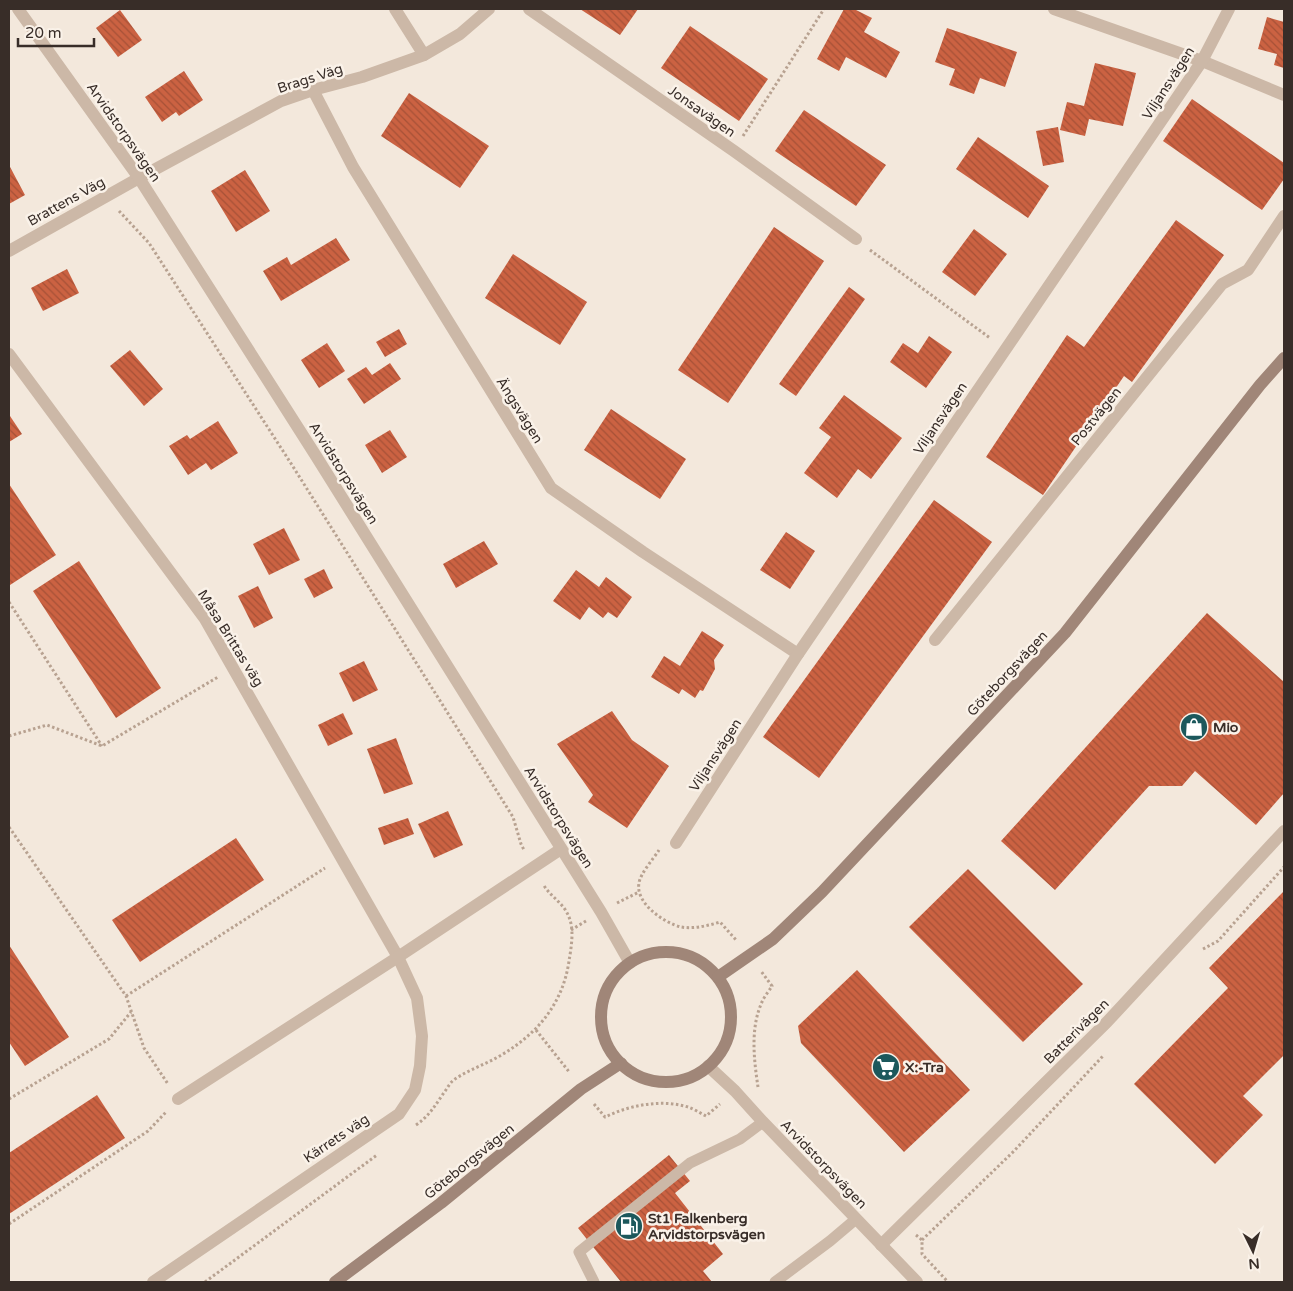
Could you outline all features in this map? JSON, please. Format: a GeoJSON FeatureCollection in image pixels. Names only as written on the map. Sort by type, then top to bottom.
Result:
{"type":"FeatureCollection","features":[{"type":"Feature","properties":{"kind":"main road","name":"Göteborgsvägen"},"geometry":{"type":"LineString","coordinates":[[718,977],[773,939],[822,892],[1065,633],[1260,385],[1284,358]]}},
{"type":"Feature","properties":{"kind":"main road"},"geometry":{"type":"LineString","coordinates":[[671,952],[692,957],[702,962],[718,977],[729,999],[731,1024],[724,1047],[717,1058],[708,1066],[688,1078],[664,1082],[641,1077],[621,1064],[615,1057],[606,1042],[601,1016],[607,990],[617,975],[630,963],[650,954],[671,952]]}},
{"type":"Feature","properties":{"kind":"main road","name":"Göteborgsvägen"},"geometry":{"type":"LineString","coordinates":[[336,1282],[441,1203],[581,1089],[621,1064]]}},
{"type":"Feature","properties":{"kind":"street","name":"Arvidstorpsvägen"},"geometry":{"type":"LineString","coordinates":[[18,9],[139,178],[316,456],[601,912],[630,963]]}},
{"type":"Feature","properties":{"kind":"street"},"geometry":{"type":"LineString","coordinates":[[395,9],[424,55]]}},
{"type":"Feature","properties":{"kind":"street","name":"Brags Väg"},"geometry":{"type":"LineString","coordinates":[[139,178],[281,101],[362,77],[424,55],[460,34],[489,9]]}},
{"type":"Feature","properties":{"kind":"street","name":"Jonsavägen"},"geometry":{"type":"LineString","coordinates":[[529,9],[734,151],[856,239]]}},
{"type":"Feature","properties":{"kind":"street"},"geometry":{"type":"LineString","coordinates":[[1054,9],[1202,61],[1284,95]]}},
{"type":"Feature","properties":{"kind":"street","name":"Viljansvägen"},"geometry":{"type":"LineString","coordinates":[[676,843],[798,654],[1202,61],[1229,9]]}},
{"type":"Feature","properties":{"kind":"street","name":"Ängsvägen"},"geometry":{"type":"LineString","coordinates":[[313,90],[353,167],[551,488],[643,552],[798,654]]}},
{"type":"Feature","properties":{"kind":"street","name":"Brattens Väg"},"geometry":{"type":"LineString","coordinates":[[9,251],[139,178]]}},
{"type":"Feature","properties":{"kind":"street","name":"Postvägen"},"geometry":{"type":"LineString","coordinates":[[935,640],[1222,284],[1248,270],[1284,216]]}},
{"type":"Feature","properties":{"kind":"street","name":"Måsa Brittas väg"},"geometry":{"type":"LineString","coordinates":[[9,354],[205,619],[398,957]]}},
{"type":"Feature","properties":{"kind":"street","name":"Batterivägen"},"geometry":{"type":"LineString","coordinates":[[882,1245],[1107,1022],[1284,831]]}},
{"type":"Feature","properties":{"kind":"street"},"geometry":{"type":"LineString","coordinates":[[178,1099],[561,849]]}},
{"type":"Feature","properties":{"kind":"street","name":"Kärrets väg"},"geometry":{"type":"LineString","coordinates":[[153,1282],[399,1114],[415,1090],[420,1066],[422,1036],[417,998],[398,957]]}},
{"type":"Feature","properties":{"kind":"street","name":"Arvidstorpsvägen"},"geometry":{"type":"LineString","coordinates":[[708,1066],[735,1090],[762,1122],[917,1282]]}},
{"type":"Feature","properties":{"kind":"lane"},"geometry":{"type":"LineString","coordinates":[[594,1282],[579,1252],[690,1163],[740,1139],[762,1122]]}},
{"type":"Feature","properties":{"kind":"lane"},"geometry":{"type":"LineString","coordinates":[[775,1282],[856,1219]]}},
{"type":"Feature","properties":{"kind":"path"},"geometry":{"type":"LineString","coordinates":[[734,151],[824,9]]}},
{"type":"Feature","properties":{"kind":"path"},"geometry":{"type":"LineString","coordinates":[[106,196],[149,243],[292,465],[513,818],[521,844],[534,868],[549,893],[562,903],[570,920],[570,954],[562,990],[536,1030],[503,1054],[453,1080],[426,1118],[411,1130]]}},
{"type":"Feature","properties":{"kind":"path"},"geometry":{"type":"LineString","coordinates":[[856,239],[1005,349]]}},
{"type":"Feature","properties":{"kind":"path"},"geometry":{"type":"LineString","coordinates":[[9,602],[102,746]]}},
{"type":"Feature","properties":{"kind":"path"},"geometry":{"type":"LineString","coordinates":[[102,746],[233,668]]}},
{"type":"Feature","properties":{"kind":"path"},"geometry":{"type":"LineString","coordinates":[[9,736],[47,725],[102,746]]}},
{"type":"Feature","properties":{"kind":"path"},"geometry":{"type":"LineString","coordinates":[[9,827],[126,996],[144,1048],[178,1099],[148,1131],[9,1224]]}},
{"type":"Feature","properties":{"kind":"path"},"geometry":{"type":"LineString","coordinates":[[676,843],[660,849],[638,881],[639,892],[644,902],[653,911],[665,920],[680,927],[692,928],[720,922],[750,956],[772,986],[762,1003],[756,1023],[754,1042],[759,1092]]}},
{"type":"Feature","properties":{"kind":"path"},"geometry":{"type":"LineString","coordinates":[[126,996],[341,858]]}},
{"type":"Feature","properties":{"kind":"path"},"geometry":{"type":"LineString","coordinates":[[10,1097],[109,1039],[131,1011]]}},
{"type":"Feature","properties":{"kind":"path"},"geometry":{"type":"LineString","coordinates":[[604,1117],[620,1110],[642,1105],[667,1104],[689,1107],[706,1116],[735,1090],[756,1077]]}},
{"type":"Feature","properties":{"kind":"path"},"geometry":{"type":"LineString","coordinates":[[205,1282],[379,1153]]}},
{"type":"Feature","properties":{"kind":"path"},"geometry":{"type":"LineString","coordinates":[[904,1223],[922,1240],[922,1254],[948,1282]]}},
{"type":"Feature","properties":{"kind":"building"},"geometry":{"type":"Polygon","coordinates":[[[580,9],[638,9],[620,35],[580,9]]]}},
{"type":"Feature","properties":{"kind":"building"},"geometry":{"type":"Polygon","coordinates":[[[844,9],[854,9],[872,18],[864,32],[900,52],[886,78],[846,57],[839,71],[817,59],[844,9]]]}},
{"type":"Feature","properties":{"kind":"building"},"geometry":{"type":"Polygon","coordinates":[[[120,10],[142,40],[118,57],[96,28],[120,10]]]}},
{"type":"Feature","properties":{"kind":"building"},"geometry":{"type":"Polygon","coordinates":[[[1267,17],[1284,22],[1284,68],[1274,65],[1277,54],[1258,49],[1267,17]]]}},
{"type":"Feature","properties":{"kind":"building"},"geometry":{"type":"Polygon","coordinates":[[[690,26],[768,79],[739,121],[661,68],[690,26]]]}},
{"type":"Feature","properties":{"kind":"building"},"geometry":{"type":"Polygon","coordinates":[[[947,28],[1017,52],[1005,87],[980,78],[974,94],[949,85],[955,69],[935,62],[947,28]]]}},
{"type":"Feature","properties":{"kind":"building"},"geometry":{"type":"Polygon","coordinates":[[[1095,63],[1136,73],[1123,126],[1089,119],[1085,136],[1060,130],[1067,102],[1084,106],[1095,63]]]}},
{"type":"Feature","properties":{"kind":"building"},"geometry":{"type":"Polygon","coordinates":[[[184,71],[203,100],[179,116],[176,112],[162,122],[145,97],[184,71]]]}},
{"type":"Feature","properties":{"kind":"building"},"geometry":{"type":"Polygon","coordinates":[[[409,93],[489,146],[460,188],[381,136],[409,93]]]}},
{"type":"Feature","properties":{"kind":"building"},"geometry":{"type":"Polygon","coordinates":[[[1192,99],[1284,163],[1284,179],[1262,210],[1163,141],[1192,99]]]}},
{"type":"Feature","properties":{"kind":"building"},"geometry":{"type":"Polygon","coordinates":[[[804,110],[886,165],[856,206],[775,151],[804,110]]]}},
{"type":"Feature","properties":{"kind":"building"},"geometry":{"type":"Polygon","coordinates":[[[1058,127],[1064,162],[1043,166],[1036,131],[1058,127]]]}},
{"type":"Feature","properties":{"kind":"building"},"geometry":{"type":"Polygon","coordinates":[[[978,137],[1049,186],[1028,218],[956,169],[978,137]]]}},
{"type":"Feature","properties":{"kind":"building"},"geometry":{"type":"Polygon","coordinates":[[[9,165],[25,195],[9,204],[9,165]]]}},
{"type":"Feature","properties":{"kind":"building"},"geometry":{"type":"Polygon","coordinates":[[[245,170],[270,211],[236,232],[211,191],[245,170]]]}},
{"type":"Feature","properties":{"kind":"building"},"geometry":{"type":"Polygon","coordinates":[[[1176,220],[1224,255],[1132,382],[1124,376],[1043,495],[986,457],[1067,335],[1084,347],[1176,220]]]}},
{"type":"Feature","properties":{"kind":"building"},"geometry":{"type":"Polygon","coordinates":[[[774,227],[824,261],[728,403],[678,370],[774,227]]]}},
{"type":"Feature","properties":{"kind":"building"},"geometry":{"type":"Polygon","coordinates":[[[974,229],[1007,254],[975,296],[942,272],[974,229]]]}},
{"type":"Feature","properties":{"kind":"building"},"geometry":{"type":"Polygon","coordinates":[[[336,238],[350,260],[281,301],[263,271],[287,257],[291,265],[336,238]]]}},
{"type":"Feature","properties":{"kind":"building"},"geometry":{"type":"Polygon","coordinates":[[[513,254],[587,302],[560,345],[485,298],[513,254]]]}},
{"type":"Feature","properties":{"kind":"building"},"geometry":{"type":"Polygon","coordinates":[[[67,269],[79,293],[43,311],[31,288],[67,269]]]}},
{"type":"Feature","properties":{"kind":"building"},"geometry":{"type":"Polygon","coordinates":[[[849,287],[865,299],[796,396],[779,384],[849,287]]]}},
{"type":"Feature","properties":{"kind":"building"},"geometry":{"type":"Polygon","coordinates":[[[399,329],[407,344],[385,357],[376,342],[399,329]]]}},
{"type":"Feature","properties":{"kind":"building"},"geometry":{"type":"Polygon","coordinates":[[[929,336],[952,352],[926,388],[890,362],[903,343],[918,353],[929,336]]]}},
{"type":"Feature","properties":{"kind":"building"},"geometry":{"type":"Polygon","coordinates":[[[327,343],[345,371],[319,388],[301,360],[327,343]]]}},
{"type":"Feature","properties":{"kind":"building"},"geometry":{"type":"Polygon","coordinates":[[[130,350],[163,389],[144,406],[110,366],[130,350]]]}},
{"type":"Feature","properties":{"kind":"building"},"geometry":{"type":"Polygon","coordinates":[[[390,363],[401,379],[364,404],[347,379],[366,367],[372,375],[390,363]]]}},
{"type":"Feature","properties":{"kind":"building"},"geometry":{"type":"Polygon","coordinates":[[[844,395],[902,438],[871,479],[858,469],[837,498],[804,473],[831,437],[819,428],[844,395]]]}},
{"type":"Feature","properties":{"kind":"building"},"geometry":{"type":"Polygon","coordinates":[[[611,409],[686,459],[660,499],[584,450],[611,409]]]}},
{"type":"Feature","properties":{"kind":"building"},"geometry":{"type":"Polygon","coordinates":[[[9,416],[22,434],[9,442],[9,416]]]}},
{"type":"Feature","properties":{"kind":"building"},"geometry":{"type":"Polygon","coordinates":[[[218,421],[238,453],[211,470],[206,463],[188,475],[169,446],[187,435],[190,439],[218,421]]]}},
{"type":"Feature","properties":{"kind":"building"},"geometry":{"type":"Polygon","coordinates":[[[390,430],[407,457],[382,473],[365,445],[390,430]]]}},
{"type":"Feature","properties":{"kind":"building"},"geometry":{"type":"Polygon","coordinates":[[[9,484],[56,555],[10,585],[9,583],[9,484]]]}},
{"type":"Feature","properties":{"kind":"building"},"geometry":{"type":"Polygon","coordinates":[[[934,500],[992,542],[819,778],[763,737],[934,500]]]}},
{"type":"Feature","properties":{"kind":"building"},"geometry":{"type":"Polygon","coordinates":[[[284,528],[300,560],[269,575],[253,544],[284,528]]]}},
{"type":"Feature","properties":{"kind":"building"},"geometry":{"type":"Polygon","coordinates":[[[786,532],[815,551],[790,589],[760,570],[786,532]]]}},
{"type":"Feature","properties":{"kind":"building"},"geometry":{"type":"Polygon","coordinates":[[[484,541],[498,564],[456,588],[443,564],[484,541]]]}},
{"type":"Feature","properties":{"kind":"building"},"geometry":{"type":"Polygon","coordinates":[[[79,561],[161,688],[116,718],[33,591],[79,561]]]}},
{"type":"Feature","properties":{"kind":"building"},"geometry":{"type":"Polygon","coordinates":[[[324,569],[333,588],[314,598],[304,579],[324,569]]]}},
{"type":"Feature","properties":{"kind":"building"},"geometry":{"type":"Polygon","coordinates":[[[576,570],[599,587],[606,577],[632,597],[617,618],[608,612],[603,618],[589,607],[580,620],[553,601],[576,570]]]}},
{"type":"Feature","properties":{"kind":"building"},"geometry":{"type":"Polygon","coordinates":[[[258,586],[273,618],[254,628],[238,596],[258,586]]]}},
{"type":"Feature","properties":{"kind":"building","name":"Mio"},"geometry":{"type":"Polygon","coordinates":[[[1207,613],[1284,682],[1284,793],[1256,825],[1195,771],[1182,786],[1149,786],[1055,890],[1001,841],[1207,613]]]}},
{"type":"Feature","properties":{"kind":"building"},"geometry":{"type":"Polygon","coordinates":[[[702,631],[724,645],[714,660],[715,669],[703,691],[700,690],[695,698],[682,689],[679,694],[651,677],[664,656],[680,666],[702,631]]]}},
{"type":"Feature","properties":{"kind":"building"},"geometry":{"type":"Polygon","coordinates":[[[364,661],[378,690],[353,702],[339,673],[364,661]]]}},
{"type":"Feature","properties":{"kind":"building"},"geometry":{"type":"Polygon","coordinates":[[[612,711],[632,740],[669,766],[627,828],[588,802],[593,795],[557,744],[612,711]]]}},
{"type":"Feature","properties":{"kind":"building"},"geometry":{"type":"Polygon","coordinates":[[[343,713],[353,734],[328,746],[318,725],[343,713]]]}},
{"type":"Feature","properties":{"kind":"building"},"geometry":{"type":"Polygon","coordinates":[[[396,738],[413,784],[384,794],[367,749],[396,738]]]}},
{"type":"Feature","properties":{"kind":"building"},"geometry":{"type":"Polygon","coordinates":[[[448,811],[463,845],[434,858],[418,824],[448,811]]]}},
{"type":"Feature","properties":{"kind":"building"},"geometry":{"type":"Polygon","coordinates":[[[408,818],[414,834],[384,845],[378,828],[408,818]]]}},
{"type":"Feature","properties":{"kind":"building"},"geometry":{"type":"Polygon","coordinates":[[[236,838],[264,880],[140,962],[112,920],[236,838]]]}},
{"type":"Feature","properties":{"kind":"building"},"geometry":{"type":"Polygon","coordinates":[[[968,869],[1083,984],[1023,1042],[909,927],[968,869]]]}},
{"type":"Feature","properties":{"kind":"building"},"geometry":{"type":"Polygon","coordinates":[[[1284,891],[1284,1055],[1243,1096],[1263,1115],[1215,1164],[1134,1084],[1228,988],[1209,968],[1284,891]]]}},
{"type":"Feature","properties":{"kind":"building"},"geometry":{"type":"Polygon","coordinates":[[[9,945],[69,1037],[25,1066],[9,1042],[9,945]]]}},
{"type":"Feature","properties":{"kind":"building","name":"X:-Tra"},"geometry":{"type":"Polygon","coordinates":[[[857,970],[970,1090],[904,1152],[801,1043],[798,1026],[857,970]]]}},
{"type":"Feature","properties":{"kind":"building"},"geometry":{"type":"Polygon","coordinates":[[[97,1095],[125,1138],[9,1214],[9,1153],[97,1095]]]}},
{"type":"Feature","properties":{"kind":"building"},"geometry":{"type":"Polygon","coordinates":[[[669,1155],[690,1181],[675,1193],[723,1254],[703,1271],[712,1282],[621,1282],[578,1228],[669,1155]]]}},
{"type":"Feature","properties":{"kind":"place","name":"Mio"},"geometry":{"type":"Point","coordinates":[1194,727]}},
{"type":"Feature","properties":{"kind":"place","name":"X:-Tra"},"geometry":{"type":"Point","coordinates":[886,1067]}},
{"type":"Feature","properties":{"kind":"place","name":"St1 Falkenberg Arvidstorpsvägen"},"geometry":{"type":"Point","coordinates":[629,1226]}}]}
